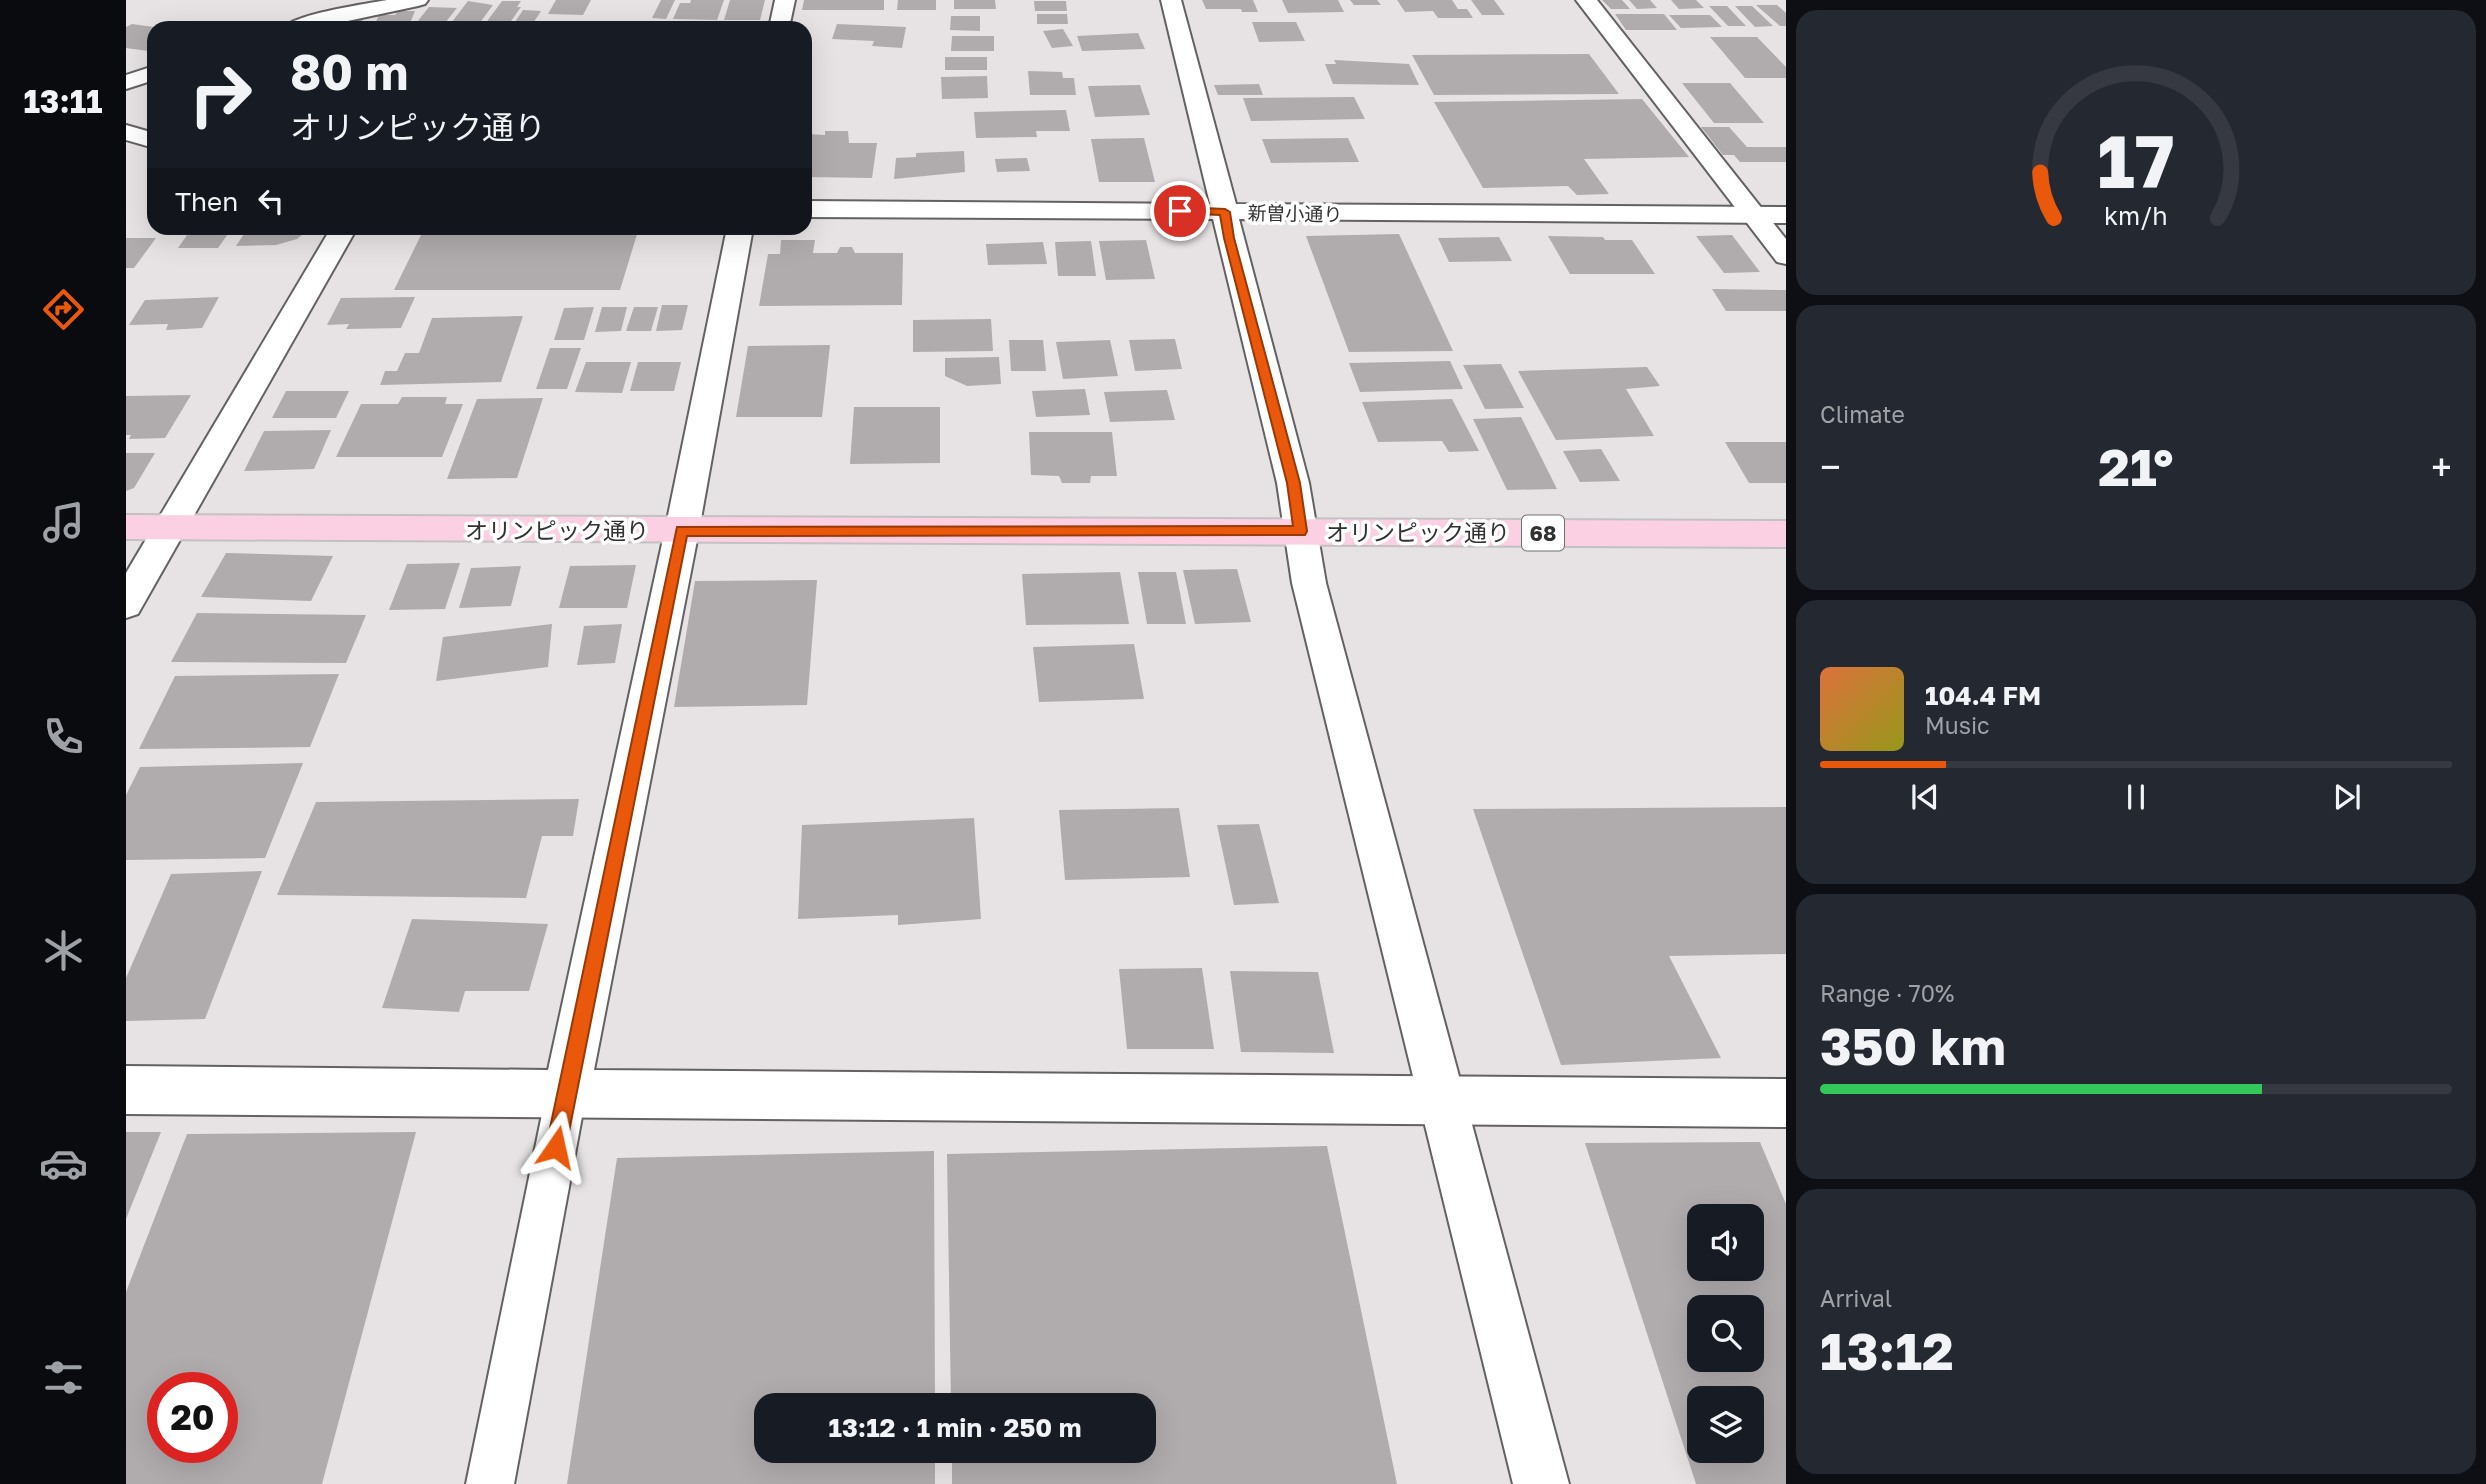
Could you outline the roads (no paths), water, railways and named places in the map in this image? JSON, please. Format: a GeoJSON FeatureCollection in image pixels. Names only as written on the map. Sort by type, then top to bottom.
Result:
{"type":"FeatureCollection","features":[{"type":"Feature","properties":{"kind":"main road","name":"オリンピック通り"},"geometry":{"type":"LineString","coordinates":[[126,527],[1786,534]]}},
{"type":"Feature","properties":{"kind":"street"},"geometry":{"type":"LineString","coordinates":[[317,21],[368,5],[418,0]]}},
{"type":"Feature","properties":{"kind":"street"},"geometry":{"type":"LineString","coordinates":[[780,21],[785,0]]}},
{"type":"Feature","properties":{"kind":"street"},"geometry":{"type":"LineString","coordinates":[[1171,0],[1293,483],[1309,583],[1541,1484]]}},
{"type":"Feature","properties":{"kind":"street"},"geometry":{"type":"LineString","coordinates":[[1586,0],[1786,257]]}},
{"type":"Feature","properties":{"kind":"street"},"geometry":{"type":"LineString","coordinates":[[126,82],[147,75]]}},
{"type":"Feature","properties":{"kind":"street"},"geometry":{"type":"LineString","coordinates":[[126,132],[147,139]]}},
{"type":"Feature","properties":{"kind":"street","name":"新曽小通り"},"geometry":{"type":"LineString","coordinates":[[812,209],[1786,215]]}},
{"type":"Feature","properties":{"kind":"street"},"geometry":{"type":"LineString","coordinates":[[126,604],[340,235]]}},
{"type":"Feature","properties":{"kind":"street"},"geometry":{"type":"LineString","coordinates":[[566,1095],[682,530],[739,235]]}},
{"type":"Feature","properties":{"kind":"street"},"geometry":{"type":"LineString","coordinates":[[126,1090],[1444,1103],[1786,1103]]}},
{"type":"Feature","properties":{"kind":"lane"},"geometry":{"type":"LineString","coordinates":[[490,1484],[566,1095]]}}]}
